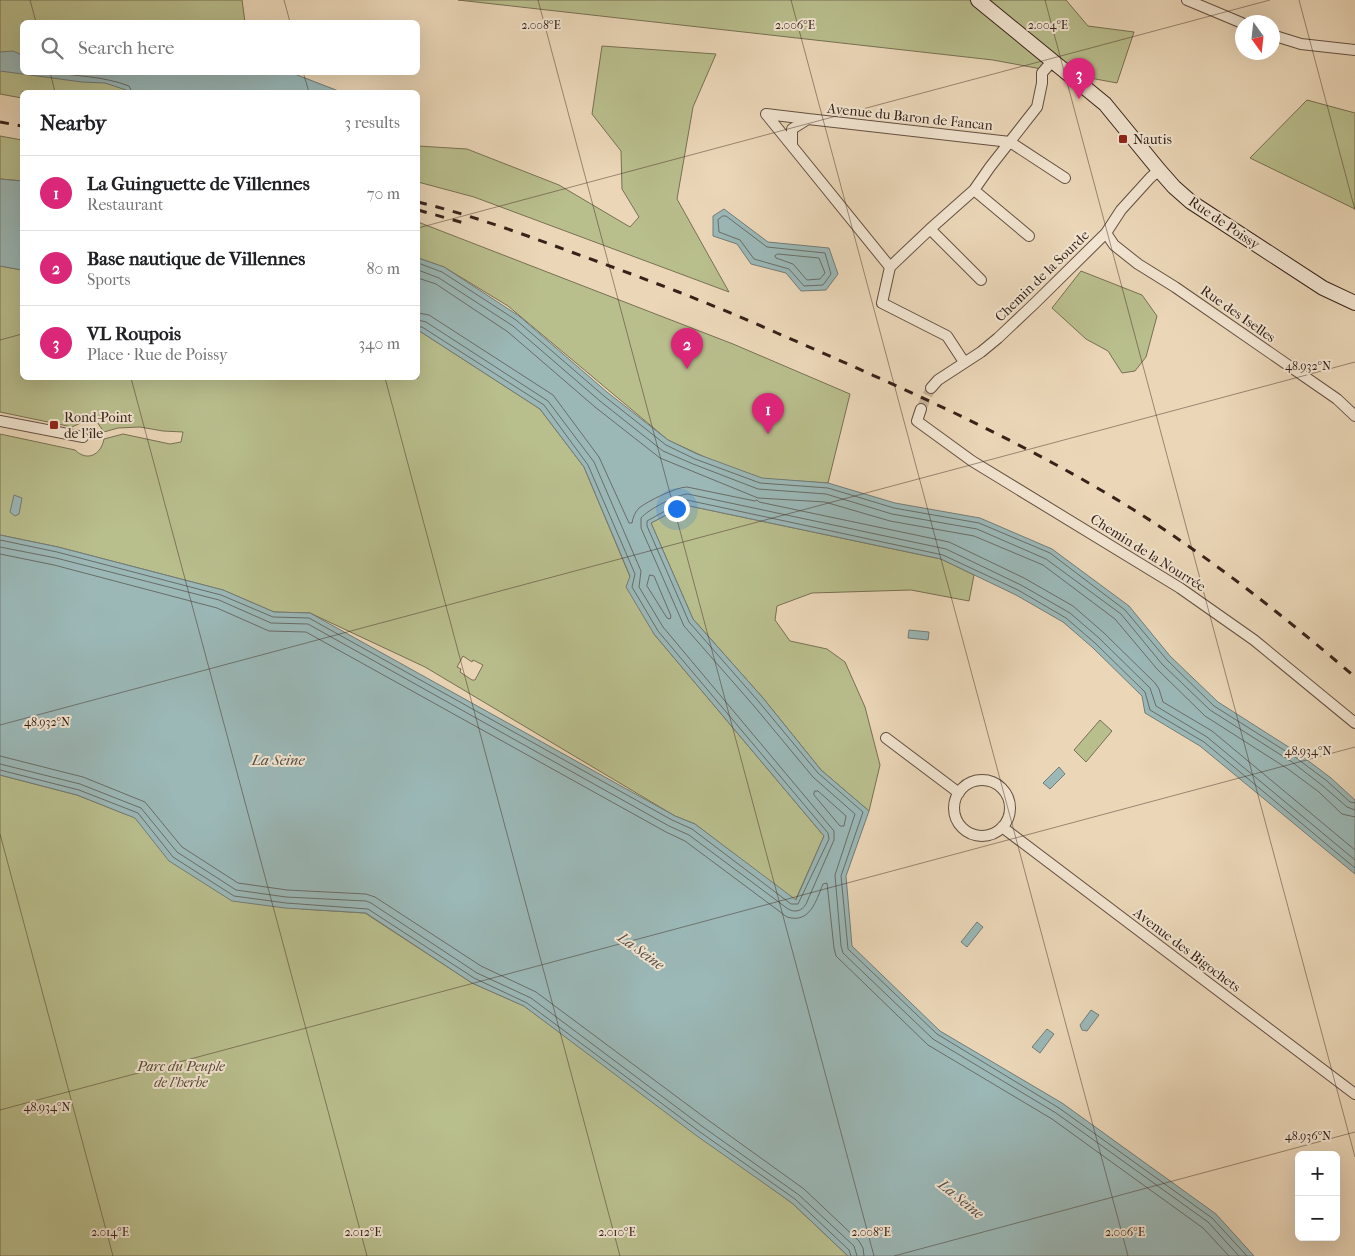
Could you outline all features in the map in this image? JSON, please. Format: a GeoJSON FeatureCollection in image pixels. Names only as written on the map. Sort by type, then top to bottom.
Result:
{"type":"FeatureCollection","features":[{"type":"Feature","properties":{"kind":"street","name":"Rue de Poissy"},"geometry":{"type":"LineString","coordinates":[[978,0],[1105,104],[1174,187],[1204,212],[1336,296],[1355,303]]}},
{"type":"Feature","properties":{"kind":"street"},"geometry":{"type":"LineString","coordinates":[[1191,1],[1235,20]]}},
{"type":"Feature","properties":{"kind":"street"},"geometry":{"type":"LineString","coordinates":[[1280,38],[1300,44],[1355,50]]}},
{"type":"Feature","properties":{"kind":"street"},"geometry":{"type":"LineString","coordinates":[[964,362],[947,336],[882,303],[890,268],[974,190],[1037,107],[1042,73],[1053,60]]}},
{"type":"Feature","properties":{"kind":"street","name":"Avenue du Baron de Fancan"},"geometry":{"type":"LineString","coordinates":[[890,268],[766,114],[1010,142]]}},
{"type":"Feature","properties":{"kind":"street","name":"Avenue du Baron de Fancan"},"geometry":{"type":"LineString","coordinates":[[792,146],[792,129],[808,119]]}},
{"type":"Feature","properties":{"kind":"street"},"geometry":{"type":"LineString","coordinates":[[1010,142],[1065,178]]}},
{"type":"Feature","properties":{"kind":"street","name":"Chemin de la Sourde"},"geometry":{"type":"LineString","coordinates":[[932,388],[938,380],[981,352],[998,338],[1106,233],[1122,210],[1159,170]]}},
{"type":"Feature","properties":{"kind":"street"},"geometry":{"type":"LineString","coordinates":[[974,190],[1029,236]]}},
{"type":"Feature","properties":{"kind":"street"},"geometry":{"type":"LineString","coordinates":[[930,229],[981,280]]}},
{"type":"Feature","properties":{"kind":"street","name":"Rue des Iselles"},"geometry":{"type":"LineString","coordinates":[[1106,233],[1114,245],[1138,264],[1175,287],[1337,399],[1355,416]]}},
{"type":"Feature","properties":{"kind":"street","name":"Chemin de la Nourrée"},"geometry":{"type":"LineString","coordinates":[[921,409],[917,421],[972,462],[1180,588],[1254,640],[1355,723]]}},
{"type":"Feature","properties":{"kind":"street"},"geometry":{"type":"LineString","coordinates":[[0,421],[83,438]]}},
{"type":"Feature","properties":{"kind":"street"},"geometry":{"type":"LineString","coordinates":[[886,738],[958,793]]}},
{"type":"Feature","properties":{"kind":"street"},"geometry":{"type":"LineString","coordinates":[[973,782],[991,782],[1005,793],[1009,802],[1010,811],[1007,820],[995,833],[986,836],[968,833],[956,819],[954,801],[958,793],[965,786],[973,782]]}},
{"type":"Feature","properties":{"kind":"street","name":"Avenue des Bigochets"},"geometry":{"type":"LineString","coordinates":[[1002,827],[1355,1094]]}},
{"type":"Feature","properties":{"kind":"green space"},"geometry":{"type":"Polygon","coordinates":[[[0,0],[242,0],[245,20],[20,20],[20,75],[254,75],[257,90],[20,90],[20,98],[0,94],[0,0]]]}},
{"type":"Feature","properties":{"kind":"green space"},"geometry":{"type":"Polygon","coordinates":[[[458,0],[1066,0],[1088,26],[1134,32],[1117,83],[993,60],[458,0]]]}},
{"type":"Feature","properties":{"kind":"green space"},"geometry":{"type":"Polygon","coordinates":[[[602,46],[716,54],[693,107],[677,199],[729,292],[474,197],[420,183],[420,146],[467,149],[559,185],[630,227],[639,217],[622,189],[621,151],[592,114],[602,46]]]}},
{"type":"Feature","properties":{"kind":"green space"},"geometry":{"type":"Polygon","coordinates":[[[1307,100],[1355,113],[1355,209],[1250,158],[1307,100]]]}},
{"type":"Feature","properties":{"kind":"green space"},"geometry":{"type":"Polygon","coordinates":[[[0,136],[20,140],[20,181],[0,179],[0,136]]]}},
{"type":"Feature","properties":{"kind":"green space"},"geometry":{"type":"Polygon","coordinates":[[[420,223],[733,344],[850,394],[828,483],[750,478],[668,440],[508,306],[444,267],[420,259],[420,223]]]}},
{"type":"Feature","properties":{"kind":"green space"},"geometry":{"type":"Polygon","coordinates":[[[0,266],[20,270],[20,380],[420,380],[420,331],[540,409],[584,467],[654,634],[824,836],[795,901],[695,824],[675,816],[425,667],[310,613],[274,612],[223,590],[58,547],[0,535],[0,434],[75,450],[84,456],[89,456],[97,453],[104,439],[123,434],[170,444],[181,442],[183,432],[140,427],[118,428],[104,432],[97,422],[92,420],[87,420],[72,427],[0,412],[0,266]],[[463,656],[457,667],[461,669],[460,672],[475,680],[483,665],[473,660],[472,662],[463,656]]]}},
{"type":"Feature","properties":{"kind":"green space"},"geometry":{"type":"Polygon","coordinates":[[[1081,271],[1142,295],[1157,316],[1146,357],[1135,371],[1122,373],[1108,351],[1086,339],[1052,308],[1081,271]]]}},
{"type":"Feature","properties":{"kind":"green space"},"geometry":{"type":"Polygon","coordinates":[[[685,505],[941,559],[974,575],[969,601],[911,590],[812,593],[777,606],[775,620],[790,641],[827,649],[845,662],[865,707],[880,765],[869,811],[821,770],[763,698],[693,619],[651,523],[685,505]]]}},
{"type":"Feature","properties":{"kind":"green space"},"geometry":{"type":"Polygon","coordinates":[[[1100,720],[1112,731],[1086,762],[1074,750],[1100,720]]]}},
{"type":"Feature","properties":{"kind":"green space","name":"Parc du Peuple de l'herbe"},"geometry":{"type":"Polygon","coordinates":[[[0,775],[77,795],[125,814],[169,827],[302,909],[365,913],[472,983],[524,1006],[792,1203],[848,1256],[0,1256],[0,775]]]}},
{"type":"Feature","properties":{"kind":"water"},"geometry":{"type":"Polygon","coordinates":[[[13,51],[20,54],[20,74],[0,71],[0,52],[13,51]]]}},
{"type":"Feature","properties":{"kind":"water"},"geometry":{"type":"Polygon","coordinates":[[[30,75],[297,75],[336,90],[126,90],[105,83],[30,75]]]}},
{"type":"Feature","properties":{"kind":"water"},"geometry":{"type":"Polygon","coordinates":[[[0,179],[20,181],[20,270],[0,266],[0,179]]]}},
{"type":"Feature","properties":{"kind":"water"},"geometry":{"type":"Polygon","coordinates":[[[724,209],[768,242],[829,248],[838,274],[826,290],[801,291],[786,273],[751,264],[737,244],[713,236],[713,216],[724,209]]]}},
{"type":"Feature","properties":{"kind":"water","name":"La Seine"},"geometry":{"type":"Polygon","coordinates":[[[420,259],[444,267],[519,316],[607,392],[668,440],[697,454],[762,478],[828,483],[895,503],[980,518],[1052,549],[1129,606],[1170,656],[1218,702],[1298,753],[1331,778],[1355,800],[1355,874],[1200,746],[1145,713],[1142,696],[1092,647],[1063,622],[1016,595],[941,559],[685,505],[651,523],[693,619],[763,698],[821,770],[869,811],[846,876],[852,946],[940,1031],[1062,1103],[1216,1214],[1254,1256],[848,1256],[792,1203],[697,1136],[524,1006],[472,983],[366,913],[285,908],[232,901],[169,861],[135,818],[77,795],[0,775],[0,535],[58,547],[223,590],[274,612],[310,613],[675,816],[695,824],[796,900],[824,836],[654,634],[626,587],[630,576],[584,467],[540,409],[420,331],[420,259]]]}},
{"type":"Feature","properties":{"kind":"water"},"geometry":{"type":"Polygon","coordinates":[[[14,495],[22,498],[19,514],[15,516],[10,512],[14,495]]]}},
{"type":"Feature","properties":{"kind":"water"},"geometry":{"type":"Polygon","coordinates":[[[909,630],[929,632],[928,640],[908,638],[909,630]]]}},
{"type":"Feature","properties":{"kind":"water"},"geometry":{"type":"Polygon","coordinates":[[[1059,767],[1065,774],[1050,789],[1043,783],[1059,767]]]}},
{"type":"Feature","properties":{"kind":"water"},"geometry":{"type":"Polygon","coordinates":[[[977,922],[983,927],[967,947],[961,942],[977,922]]]}},
{"type":"Feature","properties":{"kind":"water"},"geometry":{"type":"Polygon","coordinates":[[[1091,1010],[1099,1015],[1087,1031],[1082,1030],[1080,1025],[1091,1010]]]}},
{"type":"Feature","properties":{"kind":"water"},"geometry":{"type":"Polygon","coordinates":[[[1047,1029],[1054,1034],[1040,1053],[1032,1047],[1047,1029]]]}},
{"type":"Feature","properties":{"kind":"tunnel"},"geometry":{"type":"LineString","coordinates":[[921,409],[931,388]]}},
{"type":"Feature","properties":{"kind":"railway"},"geometry":{"type":"LineString","coordinates":[[0,122],[20,126]]}},
{"type":"Feature","properties":{"kind":"railway"},"geometry":{"type":"LineString","coordinates":[[420,203],[516,232],[702,301],[868,373],[1004,437],[1091,484],[1192,548],[1248,589],[1355,677]]}},
{"type":"Feature","properties":{"kind":"railway"},"geometry":{"type":"LineString","coordinates":[[420,211],[464,223]]}},
{"type":"Feature","properties":{"kind":"place","name":"VL Roupois"},"geometry":{"type":"Point","coordinates":[1079,99]}},
{"type":"Feature","properties":{"kind":"place","name":"Nautis"},"geometry":{"type":"Point","coordinates":[1123,139]}},
{"type":"Feature","properties":{"kind":"place","name":"Base nautique de Villennes"},"geometry":{"type":"Point","coordinates":[687,369]}},
{"type":"Feature","properties":{"kind":"place","name":"Rond-Point de l'île"},"geometry":{"type":"Point","coordinates":[54,425]}},
{"type":"Feature","properties":{"kind":"place","name":"La Guinguette de Villennes"},"geometry":{"type":"Point","coordinates":[768,434]}}]}
